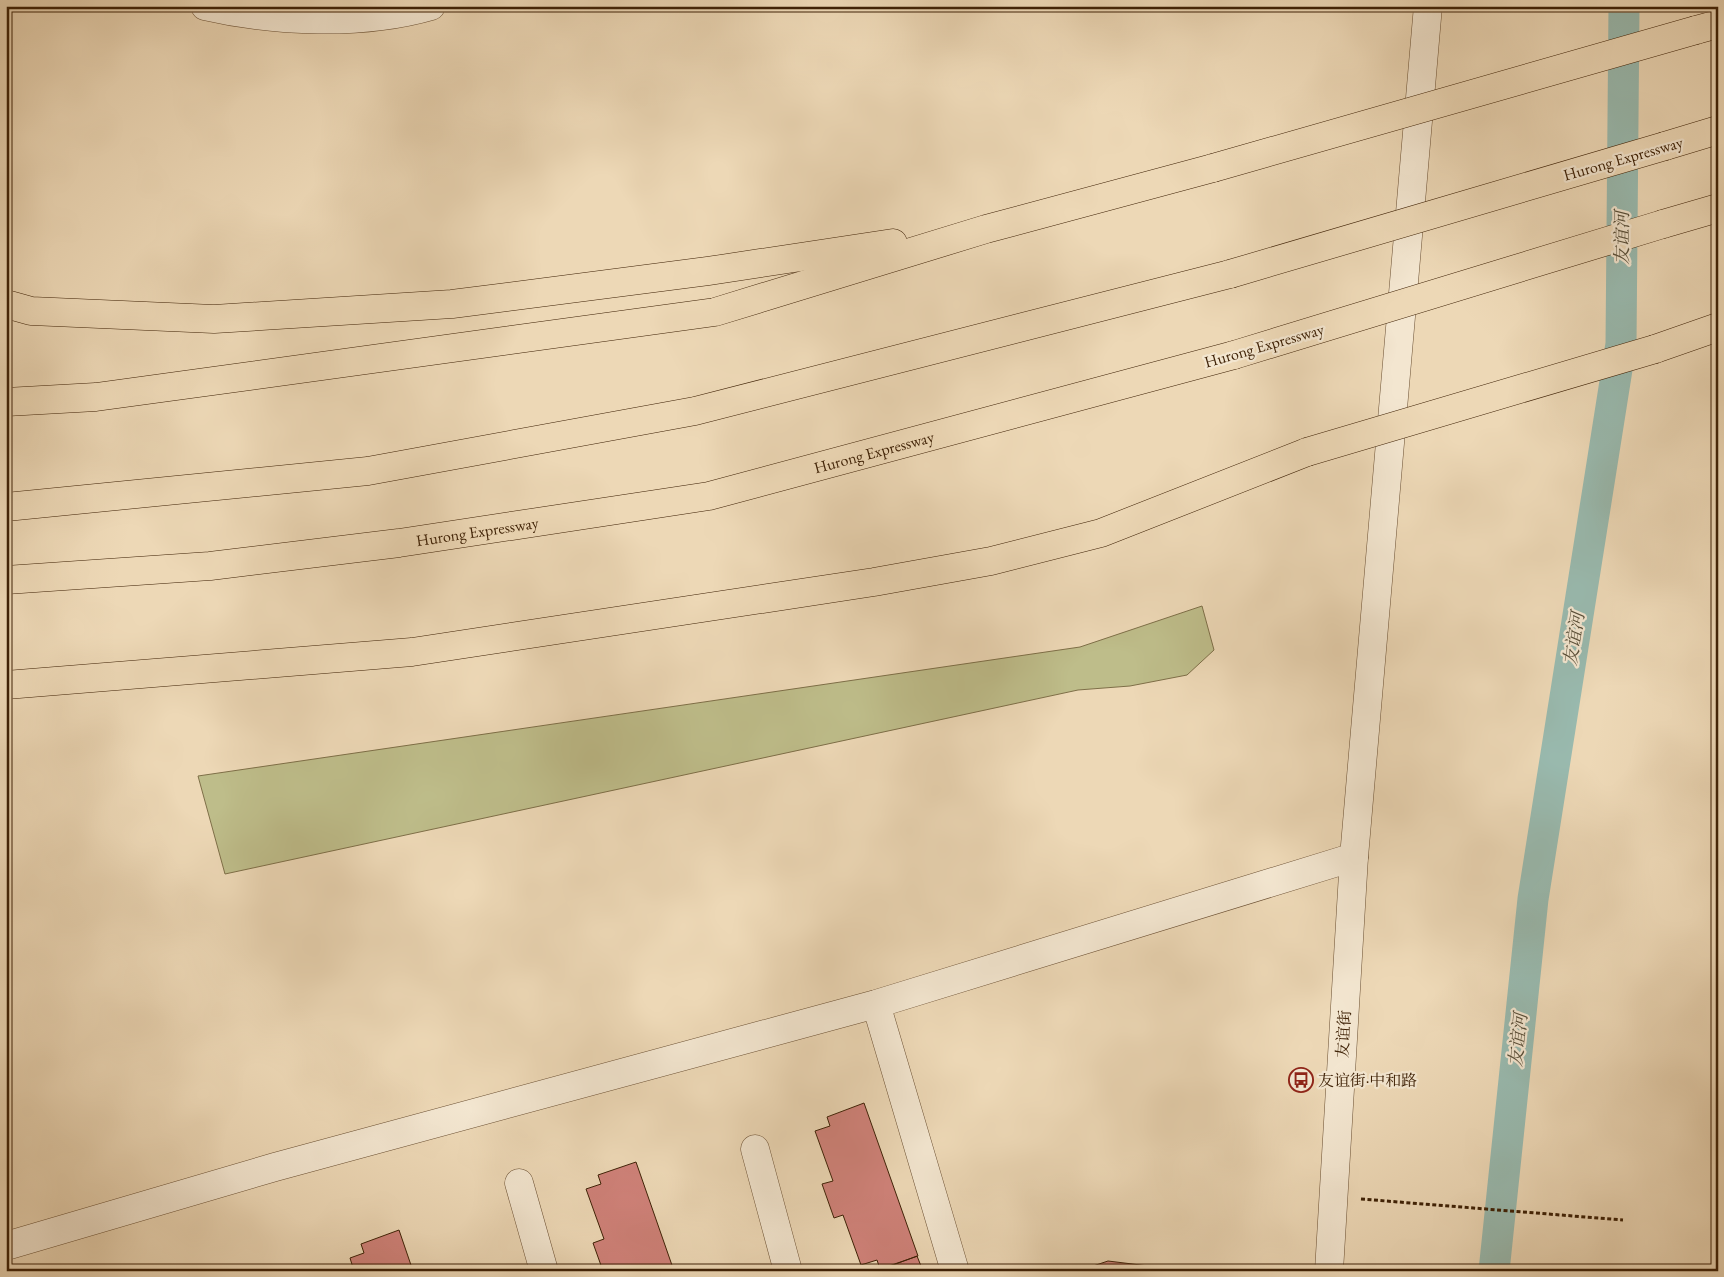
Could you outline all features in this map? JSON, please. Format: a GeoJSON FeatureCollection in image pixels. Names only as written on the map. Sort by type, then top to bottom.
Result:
{"type":"FeatureCollection","features":[{"type":"Feature","properties":{"kind":"highway"},"geometry":{"type":"LineString","coordinates":[[6,402],[96,397],[715,312],[986,229],[1213,168],[1707,27]]}},
{"type":"Feature","properties":{"kind":"highway","name":"Hurong Expressway"},"geometry":{"type":"LineString","coordinates":[[6,507],[368,471],[695,411],[1230,274],[1718,130]]}},
{"type":"Feature","properties":{"kind":"highway","name":"Hurong Expressway"},"geometry":{"type":"LineString","coordinates":[[6,580],[229,564],[399,543],[709,496],[1234,355],[1718,208]]}},
{"type":"Feature","properties":{"kind":"highway"},"geometry":{"type":"LineString","coordinates":[[6,304],[31,311],[214,319],[452,304],[708,271],[986,229]]}},
{"type":"Feature","properties":{"kind":"highway"},"geometry":{"type":"LineString","coordinates":[[8,685],[412,652],[874,582],[972,564],[1101,533],[1307,452],[1655,349],[1718,327]]}},
{"type":"Feature","properties":{"kind":"street"},"geometry":{"type":"LineString","coordinates":[[204,6],[307,21],[408,13],[431,6]]}},
{"type":"Feature","properties":{"kind":"street","name":"友谊街"},"geometry":{"type":"LineString","coordinates":[[1329,1271],[1354,857],[1428,6]]}},
{"type":"Feature","properties":{"kind":"street"},"geometry":{"type":"LineString","coordinates":[[6,1246],[275,1167],[876,1004],[1354,857]]}},
{"type":"Feature","properties":{"kind":"street"},"geometry":{"type":"LineString","coordinates":[[876,1004],[955,1271]]}},
{"type":"Feature","properties":{"kind":"street"},"geometry":{"type":"LineString","coordinates":[[755,1149],[788,1271]]}},
{"type":"Feature","properties":{"kind":"street"},"geometry":{"type":"LineString","coordinates":[[519,1184],[544,1271]]}},
{"type":"Feature","properties":{"kind":"path"},"geometry":{"type":"LineString","coordinates":[[1334,1197],[1623,1220]]}},
{"type":"Feature","properties":{"kind":"shaded area"},"geometry":{"type":"Polygon","coordinates":[[[1202,606],[1214,650],[1187,675],[1130,686],[1078,690],[225,874],[198,776],[1080,647],[1202,606]]]}},
{"type":"Feature","properties":{"kind":"building"},"geometry":{"type":"Polygon","coordinates":[[[864,1103],[918,1256],[880,1269],[877,1260],[861,1265],[843,1215],[834,1218],[822,1184],[833,1181],[815,1131],[830,1126],[827,1117],[864,1103]]]}},
{"type":"Feature","properties":{"kind":"building"},"geometry":{"type":"Polygon","coordinates":[[[636,1162],[674,1271],[603,1271],[593,1243],[604,1239],[586,1189],[601,1184],[598,1175],[636,1162]]]}},
{"type":"Feature","properties":{"kind":"building"},"geometry":{"type":"Polygon","coordinates":[[[399,1230],[413,1271],[354,1271],[350,1258],[364,1253],[361,1244],[399,1230]]]}},
{"type":"Feature","properties":{"kind":"building"},"geometry":{"type":"Polygon","coordinates":[[[917,1256],[923,1271],[880,1270],[917,1256]]]}},
{"type":"Feature","properties":{"kind":"building"},"geometry":{"type":"Polygon","coordinates":[[[1108,1261],[1189,1271],[1078,1271],[1108,1261]]]}},
{"type":"Feature","properties":{"kind":"waterway","name":"友谊河"},"geometry":{"type":"LineString","coordinates":[[1494,1271],[1533,899],[1621,344],[1624,6]]}},
{"type":"Feature","properties":{"kind":"place","name":"友谊街·中和路"},"geometry":{"type":"Point","coordinates":[1301,1080]}}]}
